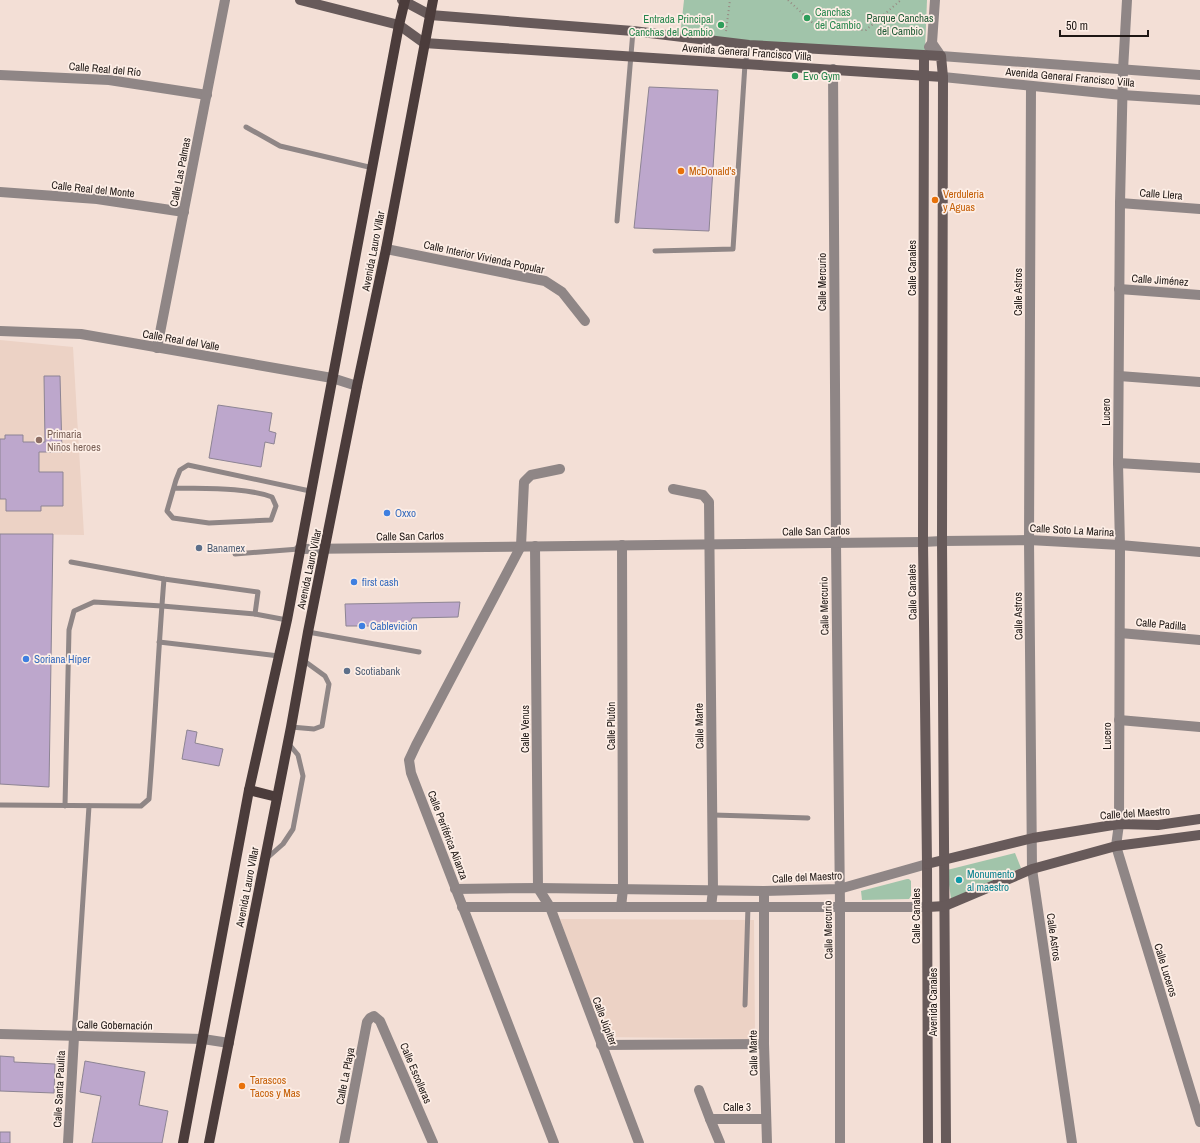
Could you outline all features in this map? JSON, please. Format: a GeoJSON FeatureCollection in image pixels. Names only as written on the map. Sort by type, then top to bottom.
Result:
{"type":"FeatureCollection","features":[{"type":"Feature","properties":{"kind":"main road"},"geometry":{"type":"LineString","coordinates":[[300,0],[399,25],[424,43]]}},
{"type":"Feature","properties":{"kind":"main road","name":"Avenida Lauro Villar"},"geometry":{"type":"LineString","coordinates":[[183,1143],[250,790],[287,620],[299,549],[404,0]]}},
{"type":"Feature","properties":{"kind":"main road","name":"Avenida General Francisco Villa"},"geometry":{"type":"LineString","coordinates":[[404,0],[430,15],[633,31],[724,42],[941,56]]}},
{"type":"Feature","properties":{"kind":"main road","name":"Avenida Lauro Villar"},"geometry":{"type":"LineString","coordinates":[[209,1143],[291,727],[308,632],[386,249],[433,0]]}},
{"type":"Feature","properties":{"kind":"main road","name":"Avenida General Francisco Villa"},"geometry":{"type":"LineString","coordinates":[[424,43],[943,77]]}},
{"type":"Feature","properties":{"kind":"main road","name":"Calle Canales"},"geometry":{"type":"LineString","coordinates":[[924,56],[923,542],[928,907],[928,1143]]}},
{"type":"Feature","properties":{"kind":"main road"},"geometry":{"type":"LineString","coordinates":[[941,56],[943,77],[943,861]]}},
{"type":"Feature","properties":{"kind":"main road"},"geometry":{"type":"LineString","coordinates":[[250,790],[277,797]]}},
{"type":"Feature","properties":{"kind":"main road","name":"Calle del Maestro"},"geometry":{"type":"LineString","coordinates":[[927,864],[1033,838],[1119,824],[1158,825],[1200,819]]}},
{"type":"Feature","properties":{"kind":"main road"},"geometry":{"type":"LineString","coordinates":[[928,907],[945,906],[1032,869],[1116,846],[1200,836]]}},
{"type":"Feature","properties":{"kind":"main road","name":"Avenida Canales"},"geometry":{"type":"LineString","coordinates":[[943,861],[945,906],[946,1143]]}},
{"type":"Feature","properties":{"kind":"street","name":"Calle Las Palmas"},"geometry":{"type":"LineString","coordinates":[[157,348],[225,0]]}},
{"type":"Feature","properties":{"kind":"street"},"geometry":{"type":"LineString","coordinates":[[924,56],[932,43],[935,0]]}},
{"type":"Feature","properties":{"kind":"street","name":"Lucero"},"geometry":{"type":"LineString","coordinates":[[1119,824],[1119,289],[1122,95],[1127,0]]}},
{"type":"Feature","properties":{"kind":"street"},"geometry":{"type":"LineString","coordinates":[[932,43],[941,56]]}},
{"type":"Feature","properties":{"kind":"street","name":"Avenida General Francisco Villa"},"geometry":{"type":"LineString","coordinates":[[941,56],[1200,75]]}},
{"type":"Feature","properties":{"kind":"street","name":"Calle Mercurio"},"geometry":{"type":"LineString","coordinates":[[833,69],[840,906],[840,1143]]}},
{"type":"Feature","properties":{"kind":"street","name":"Calle Real del Río"},"geometry":{"type":"LineString","coordinates":[[0,75],[109,80],[207,95]]}},
{"type":"Feature","properties":{"kind":"street","name":"Avenida General Francisco Villa"},"geometry":{"type":"LineString","coordinates":[[943,77],[1122,95],[1200,100]]}},
{"type":"Feature","properties":{"kind":"street","name":"Calle Astros"},"geometry":{"type":"LineString","coordinates":[[1031,86],[1029,540],[1033,838],[1032,869],[1072,1143]]}},
{"type":"Feature","properties":{"kind":"street","name":"Calle Real del Monte"},"geometry":{"type":"LineString","coordinates":[[0,192],[97,199],[184,212]]}},
{"type":"Feature","properties":{"kind":"street","name":"Calle Llera"},"geometry":{"type":"LineString","coordinates":[[1120,203],[1200,209]]}},
{"type":"Feature","properties":{"kind":"street","name":"Calle Interior Vivienda Popular"},"geometry":{"type":"LineString","coordinates":[[386,249],[545,281],[562,292],[585,321]]}},
{"type":"Feature","properties":{"kind":"street","name":"Calle Jiménez"},"geometry":{"type":"LineString","coordinates":[[1119,289],[1200,295]]}},
{"type":"Feature","properties":{"kind":"street","name":"Calle Real del Valle"},"geometry":{"type":"LineString","coordinates":[[0,331],[81,334],[332,378],[357,386]]}},
{"type":"Feature","properties":{"kind":"street"},"geometry":{"type":"LineString","coordinates":[[1119,376],[1200,382]]}},
{"type":"Feature","properties":{"kind":"street"},"geometry":{"type":"LineString","coordinates":[[1118,463],[1200,468]]}},
{"type":"Feature","properties":{"kind":"street"},"geometry":{"type":"LineString","coordinates":[[521,546],[524,482],[531,475],[560,469]]}},
{"type":"Feature","properties":{"kind":"street"},"geometry":{"type":"LineString","coordinates":[[673,489],[703,495],[709,502],[709,544]]}},
{"type":"Feature","properties":{"kind":"street","name":"Calle Soto La Marina"},"geometry":{"type":"LineString","coordinates":[[923,542],[1029,540],[1120,545],[1200,552]]}},
{"type":"Feature","properties":{"kind":"street","name":"Calle San Carlos"},"geometry":{"type":"LineString","coordinates":[[299,549],[923,542]]}},
{"type":"Feature","properties":{"kind":"street","name":"Calle Marte"},"geometry":{"type":"LineString","coordinates":[[709,544],[713,815],[713,890],[711,907]]}},
{"type":"Feature","properties":{"kind":"street","name":"Calle Plutón"},"geometry":{"type":"LineString","coordinates":[[621,907],[623,889],[622,545]]}},
{"type":"Feature","properties":{"kind":"street","name":"Calle Periférica Alianza"},"geometry":{"type":"LineString","coordinates":[[521,546],[409,760],[411,773],[554,1143]]}},
{"type":"Feature","properties":{"kind":"street","name":"Calle Venus"},"geometry":{"type":"LineString","coordinates":[[535,546],[538,888]]}},
{"type":"Feature","properties":{"kind":"street","name":"Calle Padilla"},"geometry":{"type":"LineString","coordinates":[[1120,633],[1200,640]]}},
{"type":"Feature","properties":{"kind":"street"},"geometry":{"type":"LineString","coordinates":[[1120,720],[1200,726]]}},
{"type":"Feature","properties":{"kind":"street","name":"Calle Luceros"},"geometry":{"type":"LineString","coordinates":[[1119,824],[1116,846],[1200,1122]]}},
{"type":"Feature","properties":{"kind":"street","name":"Calle del Maestro"},"geometry":{"type":"LineString","coordinates":[[455,889],[538,888],[764,891],[839,889],[927,864]]}},
{"type":"Feature","properties":{"kind":"street"},"geometry":{"type":"LineString","coordinates":[[538,888],[550,908]]}},
{"type":"Feature","properties":{"kind":"street","name":"Calle Marte"},"geometry":{"type":"LineString","coordinates":[[764,891],[764,1044],[767,1143]]}},
{"type":"Feature","properties":{"kind":"street"},"geometry":{"type":"LineString","coordinates":[[462,906],[550,908],[748,906],[928,907]]}},
{"type":"Feature","properties":{"kind":"street","name":"Calle Júpiter"},"geometry":{"type":"LineString","coordinates":[[550,908],[639,1143]]}},
{"type":"Feature","properties":{"kind":"street","name":"Calle La Playa"},"geometry":{"type":"LineString","coordinates":[[344,1143],[367,1022],[374,1016]]}},
{"type":"Feature","properties":{"kind":"street","name":"Calle Escolleras"},"geometry":{"type":"LineString","coordinates":[[374,1016],[380,1021],[432,1143]]}},
{"type":"Feature","properties":{"kind":"street","name":"Calle Gobernación"},"geometry":{"type":"LineString","coordinates":[[0,1034],[203,1039],[229,1043]]}},
{"type":"Feature","properties":{"kind":"street","name":"Calle Santa Paulita"},"geometry":{"type":"LineString","coordinates":[[68,1143],[74,1037]]}},
{"type":"Feature","properties":{"kind":"street"},"geometry":{"type":"LineString","coordinates":[[601,1045],[764,1044]]}},
{"type":"Feature","properties":{"kind":"street"},"geometry":{"type":"LineString","coordinates":[[699,1090],[710,1119]]}},
{"type":"Feature","properties":{"kind":"street","name":"Calle 3"},"geometry":{"type":"LineString","coordinates":[[720,1143],[710,1119],[766,1119]]}},
{"type":"Feature","properties":{"kind":"lane"},"geometry":{"type":"LineString","coordinates":[[617,221],[633,31]]}},
{"type":"Feature","properties":{"kind":"lane"},"geometry":{"type":"LineString","coordinates":[[655,251],[733,249],[745,64],[749,44]]}},
{"type":"Feature","properties":{"kind":"lane"},"geometry":{"type":"LineString","coordinates":[[246,126],[280,146],[372,168]]}},
{"type":"Feature","properties":{"kind":"lane"},"geometry":{"type":"LineString","coordinates":[[174,488],[234,490],[263,493],[272,497],[276,506],[271,520],[208,523],[174,518],[167,511],[176,480],[180,470],[188,465],[310,491]]}},
{"type":"Feature","properties":{"kind":"lane"},"geometry":{"type":"LineString","coordinates":[[235,554],[299,549]]}},
{"type":"Feature","properties":{"kind":"lane"},"geometry":{"type":"LineString","coordinates":[[71,562],[164,579],[258,592],[255,614]]}},
{"type":"Feature","properties":{"kind":"lane"},"geometry":{"type":"LineString","coordinates":[[0,805],[141,806],[149,799],[164,579]]}},
{"type":"Feature","properties":{"kind":"lane"},"geometry":{"type":"LineString","coordinates":[[65,806],[69,630],[74,611],[94,602],[255,614],[287,620]]}},
{"type":"Feature","properties":{"kind":"lane"},"geometry":{"type":"LineString","coordinates":[[308,632],[419,652]]}},
{"type":"Feature","properties":{"kind":"lane"},"geometry":{"type":"LineString","coordinates":[[159,642],[279,656]]}},
{"type":"Feature","properties":{"kind":"lane"},"geometry":{"type":"LineString","coordinates":[[291,727],[314,729],[322,726],[329,684],[325,676],[303,660]]}},
{"type":"Feature","properties":{"kind":"lane"},"geometry":{"type":"LineString","coordinates":[[264,861],[283,844],[293,829],[303,776],[298,755],[288,742]]}},
{"type":"Feature","properties":{"kind":"lane"},"geometry":{"type":"LineString","coordinates":[[74,1037],[89,806]]}},
{"type":"Feature","properties":{"kind":"lane"},"geometry":{"type":"LineString","coordinates":[[713,815],[808,818]]}},
{"type":"Feature","properties":{"kind":"lane"},"geometry":{"type":"LineString","coordinates":[[745,1005],[748,906]]}},
{"type":"Feature","properties":{"kind":"path"},"geometry":{"type":"LineString","coordinates":[[724,42],[730,0]]}},
{"type":"Feature","properties":{"kind":"path"},"geometry":{"type":"LineString","coordinates":[[788,0],[816,26],[822,28],[860,30],[866,30],[901,0]]}},
{"type":"Feature","properties":{"kind":"shaded area","name":"Primaria Niños heroes"},"geometry":{"type":"Polygon","coordinates":[[[0,340],[73,347],[84,535],[0,534],[0,340]]]}},
{"type":"Feature","properties":{"kind":"shaded area"},"geometry":{"type":"Polygon","coordinates":[[[560,919],[754,920],[755,1039],[602,1037],[560,919]]]}},
{"type":"Feature","properties":{"kind":"green space","name":"Canchas del Cambio"},"geometry":{"type":"Polygon","coordinates":[[[684,0],[927,0],[925,50],[874,50],[680,37],[684,0]]]}},
{"type":"Feature","properties":{"kind":"green space"},"geometry":{"type":"Polygon","coordinates":[[[1015,853],[1021,868],[951,899],[947,870],[1015,853]]]}},
{"type":"Feature","properties":{"kind":"green space"},"geometry":{"type":"Polygon","coordinates":[[[907,879],[911,881],[911,896],[909,899],[862,900],[861,891],[907,879]]]}},
{"type":"Feature","properties":{"kind":"building"},"geometry":{"type":"Polygon","coordinates":[[[649,87],[718,90],[709,231],[634,228],[649,87]]]}},
{"type":"Feature","properties":{"kind":"building"},"geometry":{"type":"Polygon","coordinates":[[[44,376],[60,376],[62,452],[39,452],[39,472],[63,472],[63,506],[41,506],[41,511],[6,511],[6,499],[0,499],[0,439],[5,439],[5,435],[23,435],[23,442],[45,442],[44,376]]]}},
{"type":"Feature","properties":{"kind":"building"},"geometry":{"type":"Polygon","coordinates":[[[218,405],[272,413],[269,431],[276,433],[274,444],[265,442],[261,467],[209,458],[218,405]]]}},
{"type":"Feature","properties":{"kind":"building","name":"Soriana Híper"},"geometry":{"type":"Polygon","coordinates":[[[0,534],[53,534],[49,787],[0,784],[0,534]]]}},
{"type":"Feature","properties":{"kind":"building"},"geometry":{"type":"Polygon","coordinates":[[[460,602],[458,617],[412,618],[408,626],[346,626],[345,604],[460,602]]]}},
{"type":"Feature","properties":{"kind":"building"},"geometry":{"type":"Polygon","coordinates":[[[187,730],[197,732],[195,743],[223,749],[219,766],[182,759],[187,730]]]}},
{"type":"Feature","properties":{"kind":"building"},"geometry":{"type":"Polygon","coordinates":[[[0,1056],[14,1057],[14,1062],[55,1064],[54,1093],[0,1091],[0,1056]]]}},
{"type":"Feature","properties":{"kind":"building"},"geometry":{"type":"Polygon","coordinates":[[[85,1061],[145,1072],[139,1105],[168,1111],[162,1143],[92,1143],[101,1096],[80,1092],[85,1061]]]}},
{"type":"Feature","properties":{"kind":"building"},"geometry":{"type":"Polygon","coordinates":[[[0,1132],[10,1132],[10,1143],[0,1143],[0,1132]]]}},
{"type":"Feature","properties":{"kind":"place","name":"Canchas del Cambio"},"geometry":{"type":"Point","coordinates":[807,18]}},
{"type":"Feature","properties":{"kind":"place","name":"Entrada Principal Canchas del Cambio"},"geometry":{"type":"Point","coordinates":[721,25]}},
{"type":"Feature","properties":{"kind":"place","name":"Evo Gym"},"geometry":{"type":"Point","coordinates":[795,76]}},
{"type":"Feature","properties":{"kind":"place","name":"McDonald's"},"geometry":{"type":"Point","coordinates":[681,171]}},
{"type":"Feature","properties":{"kind":"place","name":"Verduleria y Aguas"},"geometry":{"type":"Point","coordinates":[935,200]}},
{"type":"Feature","properties":{"kind":"place","name":"Primaria Niños heroes"},"geometry":{"type":"Point","coordinates":[39,440]}},
{"type":"Feature","properties":{"kind":"place","name":"Oxxo"},"geometry":{"type":"Point","coordinates":[387,513]}},
{"type":"Feature","properties":{"kind":"place","name":"Banamex"},"geometry":{"type":"Point","coordinates":[199,548]}},
{"type":"Feature","properties":{"kind":"place","name":"first cash"},"geometry":{"type":"Point","coordinates":[354,582]}},
{"type":"Feature","properties":{"kind":"place","name":"Cablevicion"},"geometry":{"type":"Point","coordinates":[362,626]}},
{"type":"Feature","properties":{"kind":"place","name":"Soriana Híper"},"geometry":{"type":"Point","coordinates":[26,659]}},
{"type":"Feature","properties":{"kind":"place","name":"Scotiabank"},"geometry":{"type":"Point","coordinates":[347,671]}},
{"type":"Feature","properties":{"kind":"place","name":"Monumento al maestro"},"geometry":{"type":"Point","coordinates":[959,880]}},
{"type":"Feature","properties":{"kind":"place","name":"Tarascos Tacos y Mas"},"geometry":{"type":"Point","coordinates":[242,1086]}},
{"type":"Feature","properties":{"kind":"park label","name":"Parque Canchas del Cambio"},"geometry":{"type":"Point","coordinates":[900,24]}}]}
